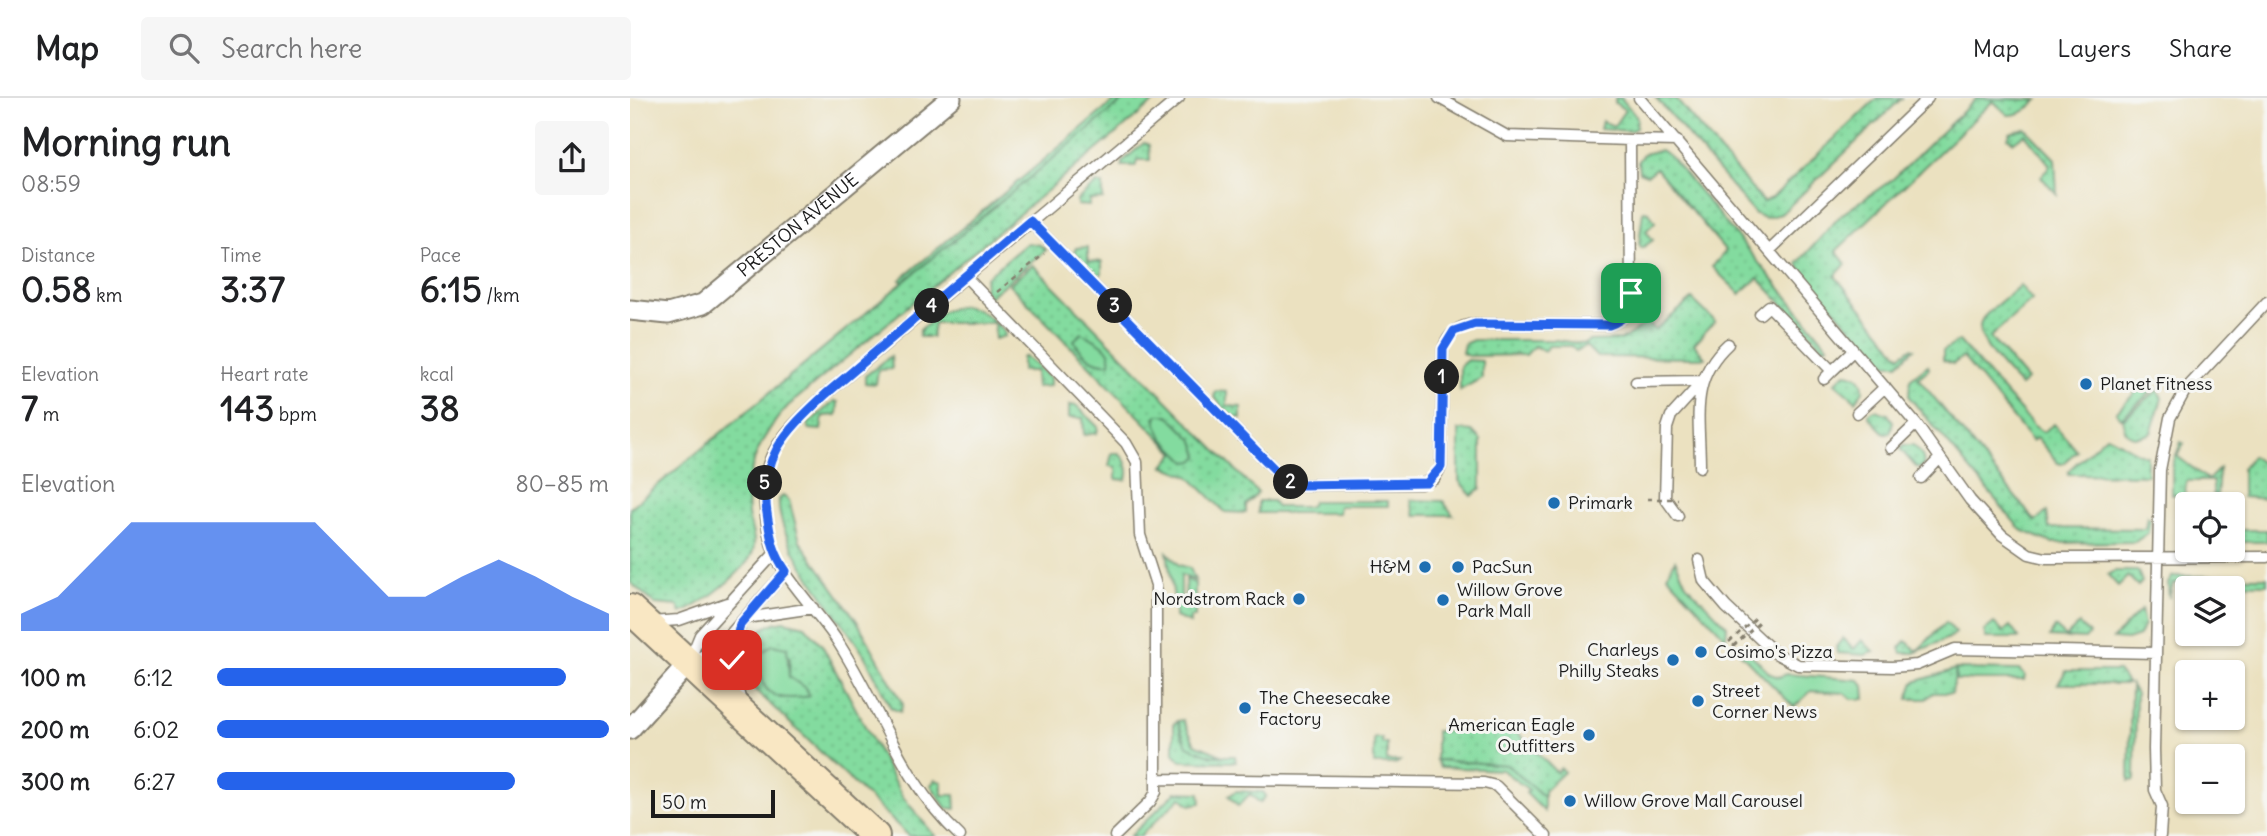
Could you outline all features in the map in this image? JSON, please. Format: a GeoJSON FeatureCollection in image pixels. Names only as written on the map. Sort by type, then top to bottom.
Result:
{"type":"FeatureCollection","features":[{"type":"Feature","properties":{"kind":"street","name":"PRESTON AVENUE"},"geometry":{"type":"LineString","coordinates":[[630,310],[668,314],[703,304],[951,98]]}},
{"type":"Feature","properties":{"kind":"street"},"geometry":{"type":"LineString","coordinates":[[637,615],[876,836]]}},
{"type":"Feature","properties":{"kind":"street"},"geometry":{"type":"LineString","coordinates":[[630,729],[689,663]]}},
{"type":"Feature","properties":{"kind":"lane"},"geometry":{"type":"LineString","coordinates":[[960,836],[923,797],[853,665],[774,554],[765,490],[772,453],[799,419],[826,394],[1179,98]]}},
{"type":"Feature","properties":{"kind":"lane"},"geometry":{"type":"LineString","coordinates":[[1439,98],[1507,136],[1677,141]]}},
{"type":"Feature","properties":{"kind":"lane"},"geometry":{"type":"LineString","coordinates":[[1639,98],[1916,424],[1970,500],[2002,535],[2029,554],[2046,558],[2267,557]]}},
{"type":"Feature","properties":{"kind":"lane"},"geometry":{"type":"LineString","coordinates":[[1769,251],[1928,98]]}},
{"type":"Feature","properties":{"kind":"lane"},"geometry":{"type":"LineString","coordinates":[[1030,221],[1281,476],[1299,485],[1421,484],[1434,478],[1441,467],[1443,349],[1454,331],[1475,324],[1609,325],[1621,321],[1629,313],[1630,140]]}},
{"type":"Feature","properties":{"kind":"lane"},"geometry":{"type":"LineString","coordinates":[[967,278],[1126,443],[1137,462],[1140,535],[1156,584],[1156,792],[1150,802],[1115,836]]}},
{"type":"Feature","properties":{"kind":"lane"},"geometry":{"type":"LineString","coordinates":[[2160,836],[2162,806],[2154,779],[2160,470],[2170,418],[2186,389],[2267,302]]}},
{"type":"Feature","properties":{"kind":"lane"},"geometry":{"type":"LineString","coordinates":[[1760,314],[1769,306],[1832,371]]}},
{"type":"Feature","properties":{"kind":"lane"},"geometry":{"type":"LineString","coordinates":[[1791,346],[1800,338]]}},
{"type":"Feature","properties":{"kind":"lane"},"geometry":{"type":"LineString","coordinates":[[1678,516],[1665,498],[1667,428],[1671,416],[1701,382],[1713,358],[1728,344]]}},
{"type":"Feature","properties":{"kind":"lane"},"geometry":{"type":"LineString","coordinates":[[1824,379],[1853,351]]}},
{"type":"Feature","properties":{"kind":"lane"},"geometry":{"type":"LineString","coordinates":[[1636,382],[1701,382]]}},
{"type":"Feature","properties":{"kind":"lane"},"geometry":{"type":"LineString","coordinates":[[1700,467],[1701,382]]}},
{"type":"Feature","properties":{"kind":"lane"},"geometry":{"type":"LineString","coordinates":[[1857,413],[1885,387]]}},
{"type":"Feature","properties":{"kind":"lane"},"geometry":{"type":"LineString","coordinates":[[1891,447],[1916,424]]}},
{"type":"Feature","properties":{"kind":"lane"},"geometry":{"type":"LineString","coordinates":[[1921,478],[1940,458]]}},
{"type":"Feature","properties":{"kind":"lane"},"geometry":{"type":"LineString","coordinates":[[689,663],[700,635],[774,554]]}},
{"type":"Feature","properties":{"kind":"lane"},"geometry":{"type":"LineString","coordinates":[[1699,560],[1704,581],[1726,607],[1775,653],[1798,665],[1892,667],[1917,664],[1955,649],[2156,653]]}},
{"type":"Feature","properties":{"kind":"lane"},"geometry":{"type":"LineString","coordinates":[[689,663],[719,647],[786,571]]}},
{"type":"Feature","properties":{"kind":"lane"},"geometry":{"type":"LineString","coordinates":[[637,615],[678,620],[728,603]]}},
{"type":"Feature","properties":{"kind":"lane"},"geometry":{"type":"LineString","coordinates":[[743,621],[813,608]]}},
{"type":"Feature","properties":{"kind":"lane"},"geometry":{"type":"LineString","coordinates":[[743,621],[732,660],[735,685],[745,713]]}},
{"type":"Feature","properties":{"kind":"lane"},"geometry":{"type":"LineString","coordinates":[[1156,779],[1485,783],[1496,786],[1546,836]]}},
{"type":"Feature","properties":{"kind":"path"},"geometry":{"type":"LineString","coordinates":[[992,296],[1046,252]]}},
{"type":"Feature","properties":{"kind":"path"},"geometry":{"type":"LineString","coordinates":[[1647,499],[1678,499]]}},
{"type":"Feature","properties":{"kind":"path"},"geometry":{"type":"LineString","coordinates":[[1730,642],[1757,617]]}},
{"type":"Feature","properties":{"kind":"path"},"geometry":{"type":"LineString","coordinates":[[1733,646],[1761,621]]}},
{"type":"Feature","properties":{"kind":"green space"},"geometry":{"type":"Polygon","coordinates":[[[1118,98],[1126,98],[903,282],[900,280],[1118,98]]]}},
{"type":"Feature","properties":{"kind":"green space"},"geometry":{"type":"Polygon","coordinates":[[[1126,98],[1159,98],[788,406],[778,418],[762,442],[749,484],[747,499],[753,551],[733,577],[711,595],[681,613],[678,606],[655,604],[630,582],[630,508],[1126,98]]]}},
{"type":"Feature","properties":{"kind":"green space"},"geometry":{"type":"Polygon","coordinates":[[[1615,98],[1621,98],[1637,117],[1636,128],[1630,131],[1600,129],[1602,121],[1614,126],[1625,110],[1615,103],[1615,98]]]}},
{"type":"Feature","properties":{"kind":"green space"},"geometry":{"type":"Polygon","coordinates":[[[1656,98],[1675,98],[1763,202],[1772,198],[1877,98],[1902,98],[1781,214],[1765,218],[1755,214],[1656,98]]]}},
{"type":"Feature","properties":{"kind":"green space"},"geometry":{"type":"Polygon","coordinates":[[[1977,98],[2038,100],[2028,109],[2013,115],[2008,115],[1993,101],[1836,251],[1846,264],[1835,276],[1900,356],[1911,348],[1914,349],[1898,364],[1882,364],[1801,271],[1798,263],[1841,215],[1893,179],[1977,98]]]}},
{"type":"Feature","properties":{"kind":"green space"},"geometry":{"type":"Polygon","coordinates":[[[2025,128],[2055,159],[2057,194],[2041,177],[2050,165],[2025,134],[2014,142],[2008,138],[2010,133],[2025,128]]]}},
{"type":"Feature","properties":{"kind":"green space"},"geometry":{"type":"Polygon","coordinates":[[[1144,143],[1149,145],[1150,160],[1137,160],[1136,166],[1122,166],[1122,162],[1144,143]]]}},
{"type":"Feature","properties":{"kind":"green space"},"geometry":{"type":"Polygon","coordinates":[[[1661,150],[1671,157],[1828,346],[1824,348],[1758,278],[1740,294],[1712,267],[1726,251],[1656,168],[1647,175],[1639,172],[1638,161],[1643,154],[1661,150]]]}},
{"type":"Feature","properties":{"kind":"green space"},"geometry":{"type":"Polygon","coordinates":[[[1097,183],[1103,185],[1103,199],[1089,200],[1089,206],[1077,205],[1077,200],[1097,183]]]}},
{"type":"Feature","properties":{"kind":"green space"},"geometry":{"type":"Polygon","coordinates":[[[1643,211],[1649,212],[1655,222],[1646,231],[1653,240],[1642,248],[1639,244],[1643,211]]]}},
{"type":"Feature","properties":{"kind":"green space"},"geometry":{"type":"Polygon","coordinates":[[[1027,243],[1040,245],[1046,250],[989,297],[984,289],[986,277],[1027,243]]]}},
{"type":"Feature","properties":{"kind":"green space"},"geometry":{"type":"Polygon","coordinates":[[[1088,247],[1088,261],[1102,262],[1102,273],[1098,276],[1074,252],[1076,248],[1088,247]]]}},
{"type":"Feature","properties":{"kind":"green space"},"geometry":{"type":"Polygon","coordinates":[[[1033,265],[1258,493],[1246,505],[1246,513],[1225,512],[1189,476],[1164,466],[1175,453],[1009,284],[1033,265]],[[1089,337],[1082,353],[1098,362],[1110,356],[1104,346],[1089,337]],[[1168,415],[1155,418],[1163,438],[1187,462],[1199,455],[1194,441],[1168,415]]]}},
{"type":"Feature","properties":{"kind":"green space"},"geometry":{"type":"Polygon","coordinates":[[[2020,285],[2032,300],[1990,337],[2027,380],[2020,386],[1985,344],[1980,326],[1983,318],[2020,285]]]}},
{"type":"Feature","properties":{"kind":"green space"},"geometry":{"type":"Polygon","coordinates":[[[1692,299],[1715,321],[1694,344],[1705,358],[1597,357],[1586,346],[1576,351],[1571,346],[1549,346],[1544,351],[1534,346],[1526,355],[1468,356],[1462,353],[1464,344],[1473,340],[1555,340],[1584,344],[1589,341],[1621,340],[1648,322],[1655,330],[1692,299]]]}},
{"type":"Feature","properties":{"kind":"green space"},"geometry":{"type":"Polygon","coordinates":[[[960,306],[973,308],[984,314],[1004,331],[1005,336],[995,339],[994,323],[934,323],[932,337],[919,337],[920,330],[943,311],[960,306]]]}},
{"type":"Feature","properties":{"kind":"green space"},"geometry":{"type":"Polygon","coordinates":[[[1082,333],[1106,348],[1110,363],[1094,360],[1080,349],[1074,340],[1082,333]]]}},
{"type":"Feature","properties":{"kind":"green space"},"geometry":{"type":"Polygon","coordinates":[[[1959,341],[2033,425],[2043,432],[2054,424],[2077,451],[2062,464],[2058,463],[2037,438],[2032,441],[1963,357],[1953,364],[1943,360],[1943,351],[1959,341]]]}},
{"type":"Feature","properties":{"kind":"green space"},"geometry":{"type":"Polygon","coordinates":[[[891,356],[892,369],[878,370],[876,384],[865,383],[865,376],[891,356]]]}},
{"type":"Feature","properties":{"kind":"green space"},"geometry":{"type":"Polygon","coordinates":[[[1025,356],[1050,378],[1050,386],[1036,387],[1035,371],[1022,371],[1022,358],[1025,356]]]}},
{"type":"Feature","properties":{"kind":"green space"},"geometry":{"type":"Polygon","coordinates":[[[1467,360],[1482,361],[1482,378],[1460,390],[1460,366],[1467,360]]]}},
{"type":"Feature","properties":{"kind":"green space"},"geometry":{"type":"Polygon","coordinates":[[[1928,365],[1929,369],[1918,378],[2035,521],[2047,512],[2049,528],[2145,529],[2147,516],[2150,519],[2148,533],[2135,542],[2052,543],[2021,530],[1909,397],[1910,379],[1928,365]]]}},
{"type":"Feature","properties":{"kind":"green space"},"geometry":{"type":"Polygon","coordinates":[[[1845,373],[1856,376],[1862,383],[1863,391],[1856,401],[1835,383],[1845,373]]]}},
{"type":"Feature","properties":{"kind":"green space"},"geometry":{"type":"Polygon","coordinates":[[[2144,384],[2151,392],[2121,418],[2116,412],[2144,384]]]}},
{"type":"Feature","properties":{"kind":"green space"},"geometry":{"type":"Polygon","coordinates":[[[2158,390],[2162,398],[2151,433],[2140,437],[2131,436],[2126,431],[2123,419],[2158,390]]]}},
{"type":"Feature","properties":{"kind":"green space"},"geometry":{"type":"Polygon","coordinates":[[[1216,391],[1227,392],[1227,406],[1241,407],[1241,418],[1231,416],[1214,397],[1216,391]]]}},
{"type":"Feature","properties":{"kind":"green space"},"geometry":{"type":"Polygon","coordinates":[[[834,401],[838,402],[837,415],[823,416],[821,430],[809,429],[808,424],[834,401]]]}},
{"type":"Feature","properties":{"kind":"green space"},"geometry":{"type":"Polygon","coordinates":[[[1069,405],[1077,406],[1098,427],[1097,433],[1084,435],[1083,418],[1069,418],[1069,405]]]}},
{"type":"Feature","properties":{"kind":"green space"},"geometry":{"type":"Polygon","coordinates":[[[1875,410],[1888,414],[1893,422],[1890,433],[1884,433],[1869,417],[1869,413],[1875,410]]]}},
{"type":"Feature","properties":{"kind":"green space"},"geometry":{"type":"Polygon","coordinates":[[[1157,415],[1168,415],[1194,441],[1199,456],[1194,461],[1187,462],[1163,438],[1156,423],[1157,415]]]}},
{"type":"Feature","properties":{"kind":"green space"},"geometry":{"type":"Polygon","coordinates":[[[1459,430],[1472,431],[1481,440],[1481,488],[1472,496],[1459,481],[1459,430]]]}},
{"type":"Feature","properties":{"kind":"green space"},"geometry":{"type":"Polygon","coordinates":[[[2106,436],[2147,456],[2147,475],[2068,474],[2069,470],[2106,436]]]}},
{"type":"Feature","properties":{"kind":"green space"},"geometry":{"type":"Polygon","coordinates":[[[2181,442],[2184,444],[2177,456],[2208,480],[2219,469],[2217,492],[2213,492],[2213,481],[2186,481],[2185,492],[2175,492],[2175,495],[2172,495],[2172,467],[2181,442]]]}},
{"type":"Feature","properties":{"kind":"green space"},"geometry":{"type":"Polygon","coordinates":[[[1903,445],[1913,445],[1918,450],[1923,458],[1922,468],[1916,467],[1901,450],[1903,445]]]}},
{"type":"Feature","properties":{"kind":"green space"},"geometry":{"type":"Polygon","coordinates":[[[1112,453],[1119,453],[1126,462],[1126,480],[1116,479],[1116,467],[1109,466],[1112,453]]]}},
{"type":"Feature","properties":{"kind":"green space"},"geometry":{"type":"Polygon","coordinates":[[[2252,456],[2267,467],[2267,499],[2245,497],[2245,492],[2242,492],[2242,468],[2252,456]]]}},
{"type":"Feature","properties":{"kind":"green space"},"geometry":{"type":"Polygon","coordinates":[[[783,496],[789,500],[800,541],[857,621],[903,704],[900,712],[891,708],[861,650],[797,556],[780,517],[779,499],[783,496]]]}},
{"type":"Feature","properties":{"kind":"green space"},"geometry":{"type":"Polygon","coordinates":[[[1410,500],[1443,501],[1453,515],[1415,515],[1410,500]]]}},
{"type":"Feature","properties":{"kind":"green space"},"geometry":{"type":"Polygon","coordinates":[[[1258,501],[1273,501],[1277,507],[1309,507],[1313,501],[1388,501],[1388,506],[1339,506],[1338,513],[1258,513],[1258,501]]]}},
{"type":"Feature","properties":{"kind":"green space"},"geometry":{"type":"Polygon","coordinates":[[[2245,530],[2267,530],[2267,542],[2245,542],[2245,530]]]}},
{"type":"Feature","properties":{"kind":"green space"},"geometry":{"type":"Polygon","coordinates":[[[1167,552],[1179,565],[1190,568],[1195,580],[1181,575],[1181,599],[1174,599],[1167,552]]]}},
{"type":"Feature","properties":{"kind":"green space"},"geometry":{"type":"Polygon","coordinates":[[[1675,560],[1686,584],[1727,626],[1726,638],[1667,575],[1675,560]]]}},
{"type":"Feature","properties":{"kind":"green space"},"geometry":{"type":"Polygon","coordinates":[[[2115,571],[2138,571],[2142,582],[2138,586],[2128,576],[2118,586],[2108,575],[2115,571]]]}},
{"type":"Feature","properties":{"kind":"green space"},"geometry":{"type":"Polygon","coordinates":[[[2175,576],[2169,598],[2168,583],[2175,576]]]}},
{"type":"Feature","properties":{"kind":"green space"},"geometry":{"type":"Polygon","coordinates":[[[2245,577],[2267,577],[2267,584],[2245,584],[2245,577]]]}},
{"type":"Feature","properties":{"kind":"green space"},"geometry":{"type":"Polygon","coordinates":[[[1186,579],[1195,583],[1195,617],[1190,617],[1190,623],[1175,617],[1175,604],[1185,604],[1186,579]]]}},
{"type":"Feature","properties":{"kind":"green space"},"geometry":{"type":"Polygon","coordinates":[[[2141,610],[2144,624],[2139,636],[2127,640],[2113,639],[2141,610]]]}},
{"type":"Feature","properties":{"kind":"green space"},"geometry":{"type":"Polygon","coordinates":[[[784,621],[805,626],[822,645],[902,796],[935,836],[909,836],[749,684],[745,668],[739,668],[743,651],[753,636],[784,621]],[[776,645],[767,690],[780,698],[809,696],[805,688],[789,677],[790,657],[776,645]]]}},
{"type":"Feature","properties":{"kind":"green space"},"geometry":{"type":"Polygon","coordinates":[[[1946,622],[1956,633],[1951,637],[1914,653],[1902,653],[1900,648],[1906,641],[1917,651],[1946,622]]]}},
{"type":"Feature","properties":{"kind":"green space"},"geometry":{"type":"Polygon","coordinates":[[[1994,623],[2003,632],[2010,626],[2019,638],[1986,638],[1984,631],[1994,623]]]}},
{"type":"Feature","properties":{"kind":"green space"},"geometry":{"type":"Polygon","coordinates":[[[2079,624],[2089,634],[2085,639],[2050,637],[2055,627],[2066,637],[2079,624]]]}},
{"type":"Feature","properties":{"kind":"green space"},"geometry":{"type":"Polygon","coordinates":[[[1843,638],[1854,649],[1862,640],[1874,652],[1865,655],[1838,653],[1836,647],[1843,638]]]}},
{"type":"Feature","properties":{"kind":"green space"},"geometry":{"type":"Polygon","coordinates":[[[772,645],[787,648],[789,677],[805,688],[810,696],[777,696],[765,686],[761,678],[761,654],[772,645]]]}},
{"type":"Feature","properties":{"kind":"green space"},"geometry":{"type":"Polygon","coordinates":[[[1745,648],[1770,674],[1779,677],[1787,674],[1859,680],[1864,686],[1865,699],[1851,699],[1844,693],[1811,691],[1794,707],[1739,652],[1745,648]]]}},
{"type":"Feature","properties":{"kind":"green space"},"geometry":{"type":"Polygon","coordinates":[[[1956,669],[1952,693],[1933,693],[1926,699],[1908,699],[1914,682],[1956,669]]]}},
{"type":"Feature","properties":{"kind":"green space"},"geometry":{"type":"Polygon","coordinates":[[[1956,669],[2019,670],[2025,675],[2024,680],[1956,680],[1956,669]]]}},
{"type":"Feature","properties":{"kind":"green space"},"geometry":{"type":"Polygon","coordinates":[[[2066,671],[2118,671],[2128,684],[2058,684],[2066,671]]]}},
{"type":"Feature","properties":{"kind":"green space"},"geometry":{"type":"Polygon","coordinates":[[[2131,685],[2136,694],[2135,780],[2129,781],[2131,685]]]}},
{"type":"Feature","properties":{"kind":"green space"},"geometry":{"type":"Polygon","coordinates":[[[1183,720],[1195,744],[1221,755],[1212,756],[1187,746],[1178,721],[1183,720]]]}},
{"type":"Feature","properties":{"kind":"green space"},"geometry":{"type":"Polygon","coordinates":[[[1178,721],[1182,737],[1212,756],[1235,756],[1236,762],[1181,761],[1174,753],[1174,723],[1178,721]]]}},
{"type":"Feature","properties":{"kind":"green space"},"geometry":{"type":"Polygon","coordinates":[[[1436,731],[1517,732],[1556,772],[1561,768],[1564,772],[1544,791],[1544,797],[1507,765],[1436,760],[1436,731]]]}},
{"type":"Feature","properties":{"kind":"green space"},"geometry":{"type":"Polygon","coordinates":[[[1374,738],[1382,738],[1382,743],[1387,743],[1387,761],[1400,761],[1395,764],[1374,764],[1374,738]]]}},
{"type":"Feature","properties":{"kind":"green space"},"geometry":{"type":"Polygon","coordinates":[[[1436,760],[1507,765],[1544,797],[1544,811],[1526,793],[1529,790],[1502,770],[1440,767],[1436,760]]]}},
{"type":"Feature","properties":{"kind":"green space"},"geometry":{"type":"Polygon","coordinates":[[[935,780],[942,782],[942,795],[955,795],[956,809],[946,808],[931,785],[935,780]]]}},
{"type":"Feature","properties":{"kind":"green space"},"geometry":{"type":"Polygon","coordinates":[[[1236,791],[1263,792],[1266,796],[1260,803],[1250,794],[1238,806],[1229,796],[1236,791]]]}},
{"type":"Feature","properties":{"kind":"green space"},"geometry":{"type":"Polygon","coordinates":[[[1176,792],[1200,793],[1201,803],[1190,805],[1181,797],[1140,836],[1130,836],[1176,792]]]}},
{"type":"Feature","properties":{"kind":"place","name":"Planet Fitness"},"geometry":{"type":"Point","coordinates":[2086,384]}},
{"type":"Feature","properties":{"kind":"place","name":"Primark"},"geometry":{"type":"Point","coordinates":[1554,503]}},
{"type":"Feature","properties":{"kind":"place","name":"H&M"},"geometry":{"type":"Point","coordinates":[1425,567]}},
{"type":"Feature","properties":{"kind":"place","name":"PacSun"},"geometry":{"type":"Point","coordinates":[1458,567]}},
{"type":"Feature","properties":{"kind":"place","name":"Nordstrom Rack"},"geometry":{"type":"Point","coordinates":[1299,599]}},
{"type":"Feature","properties":{"kind":"place","name":"Willow Grove Park Mall"},"geometry":{"type":"Point","coordinates":[1443,600]}},
{"type":"Feature","properties":{"kind":"place","name":"Cosimo's Pizza"},"geometry":{"type":"Point","coordinates":[1701,652]}},
{"type":"Feature","properties":{"kind":"place","name":"Charleys Philly Steaks"},"geometry":{"type":"Point","coordinates":[1673,660]}},
{"type":"Feature","properties":{"kind":"place","name":"Street Corner News"},"geometry":{"type":"Point","coordinates":[1698,701]}},
{"type":"Feature","properties":{"kind":"place","name":"The Cheesecake Factory"},"geometry":{"type":"Point","coordinates":[1245,708]}},
{"type":"Feature","properties":{"kind":"place","name":"American Eagle Outfitters"},"geometry":{"type":"Point","coordinates":[1589,735]}},
{"type":"Feature","properties":{"kind":"place","name":"Willow Grove Mall Carousel"},"geometry":{"type":"Point","coordinates":[1570,801]}},
{"type":"Feature","properties":{"kind":"route"},"geometry":{"type":"LineString","coordinates":[[732,660],[740,624],[786,571],[774,554],[765,507],[766,472],[772,453],[799,419],[826,394],[967,278],[1030,221],[1281,476],[1299,485],[1427,483],[1441,467],[1443,349],[1454,331],[1475,324],[1609,325],[1621,321],[1629,313],[1631,293]]}}]}
